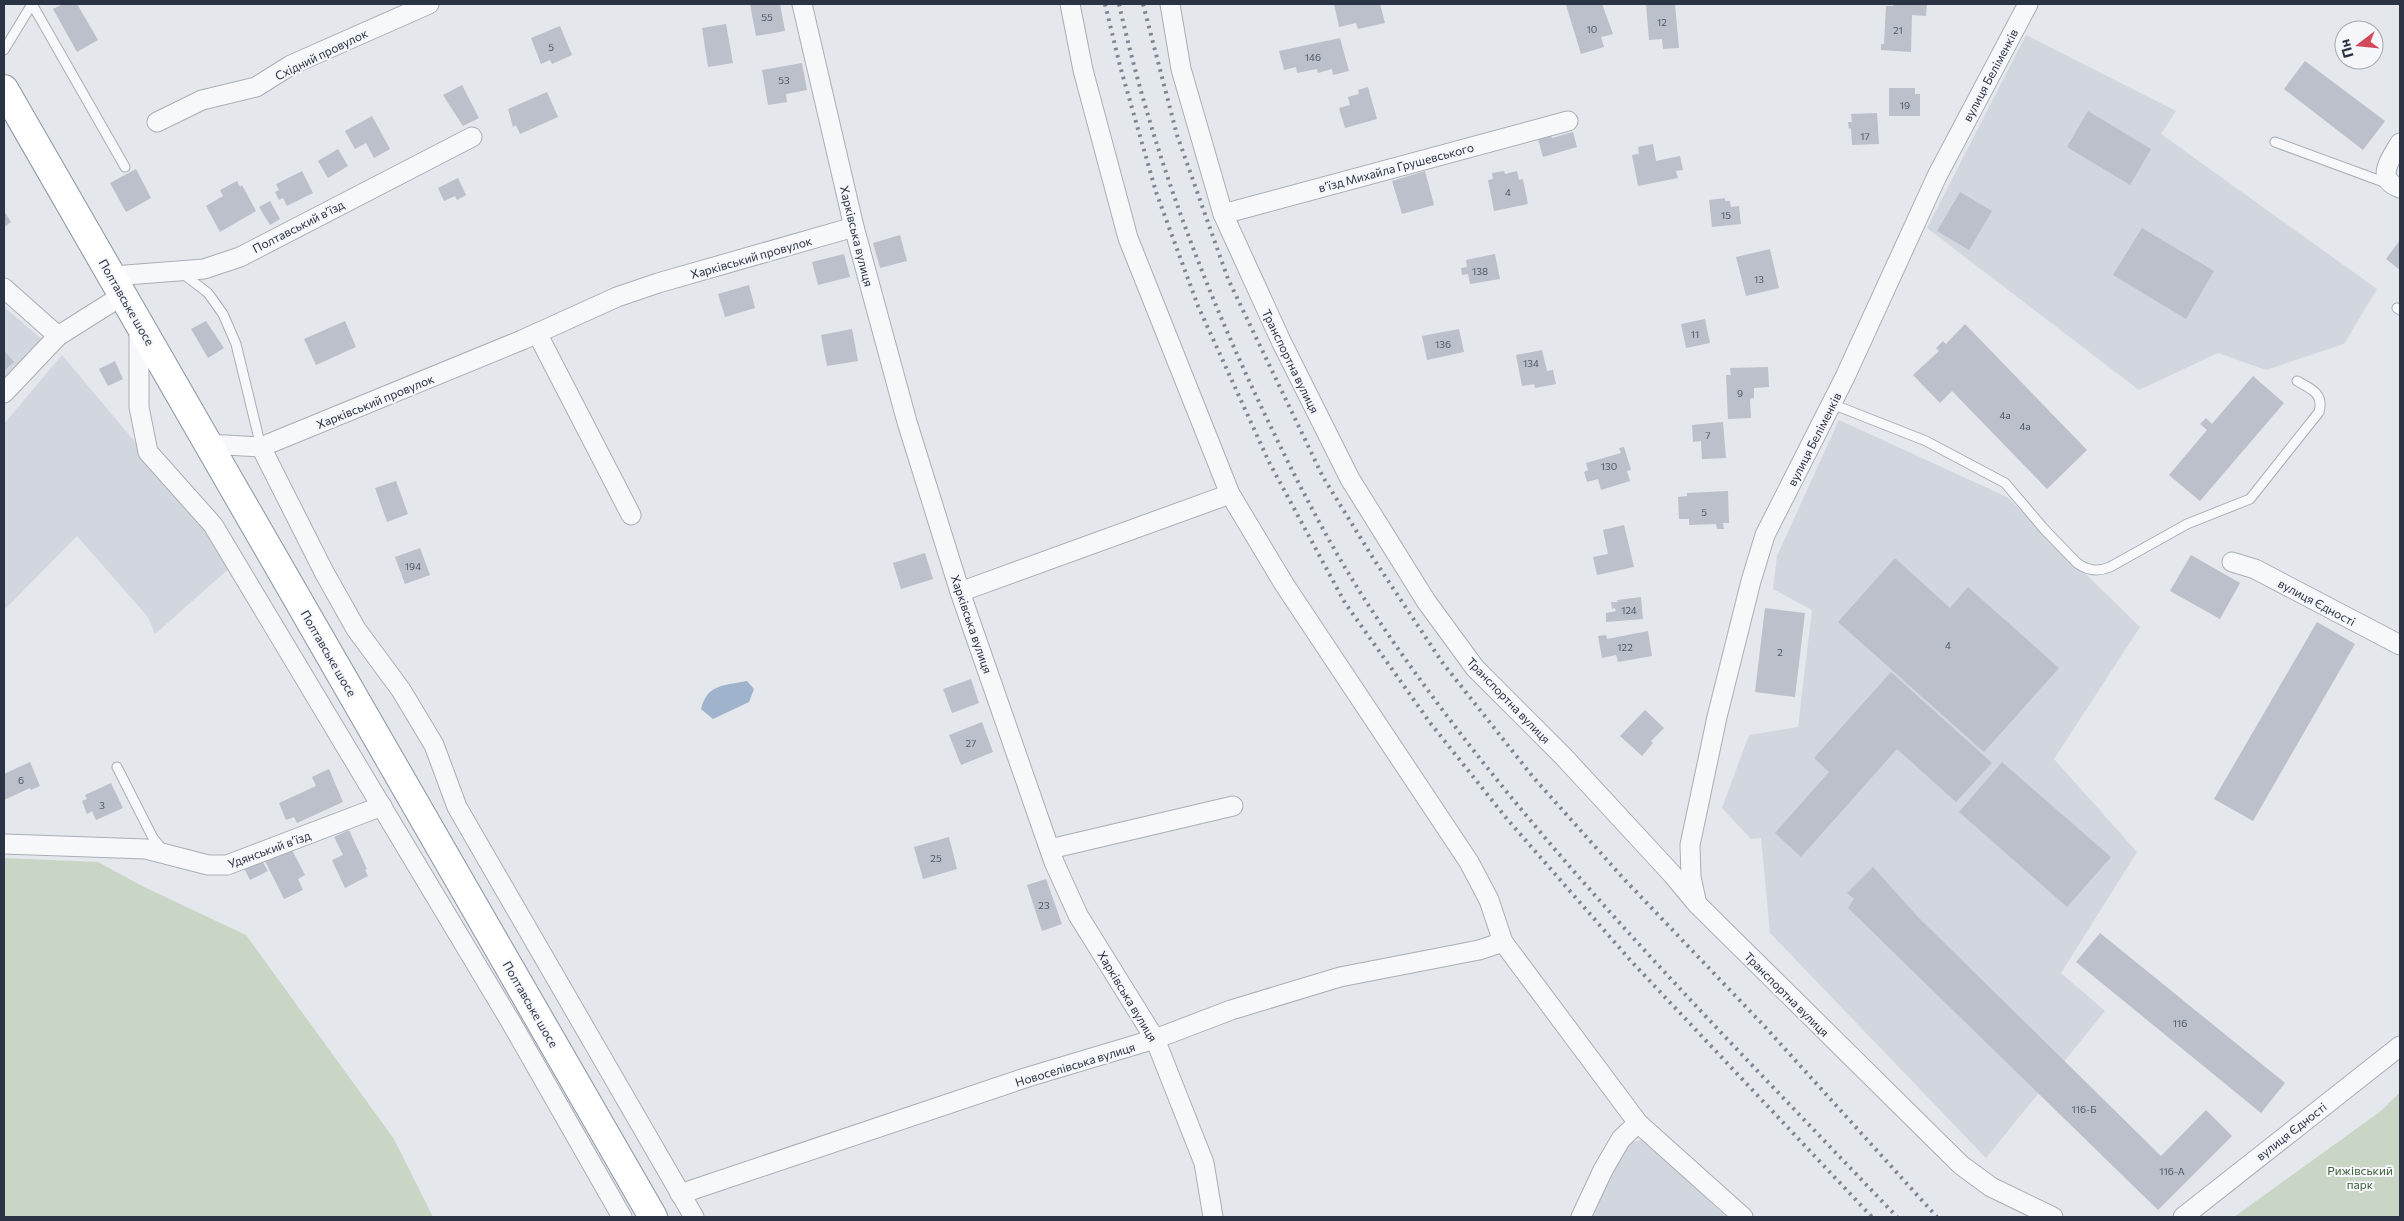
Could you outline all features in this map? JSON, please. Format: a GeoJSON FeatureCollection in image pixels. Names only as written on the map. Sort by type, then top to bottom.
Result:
{"type":"FeatureCollection","features":[{"type":"Feature","properties":{"kind":"highway","name":"Полтавське шосе"},"geometry":{"type":"LineString","coordinates":[[10,105],[118,286],[654,1217]]}},
{"type":"Feature","properties":{"kind":"street","name":"Східний провулок"},"geometry":{"type":"LineString","coordinates":[[157,122],[202,100],[256,87],[291,65],[429,4]]}},
{"type":"Feature","properties":{"kind":"street","name":"Харківська вулиця"},"geometry":{"type":"LineString","coordinates":[[802,4],[854,227],[907,422],[960,592],[1050,849],[1078,915],[1155,1039],[1204,1163],[1213,1217]]}},
{"type":"Feature","properties":{"kind":"street"},"geometry":{"type":"LineString","coordinates":[[1070,4],[1083,70],[1128,238],[1230,494],[1284,584],[1469,862],[1488,900],[1503,942],[1638,1123],[1742,1217]]}},
{"type":"Feature","properties":{"kind":"street","name":"Транспортна вулиця"},"geometry":{"type":"LineString","coordinates":[[1170,4],[1181,69],[1223,214],[1280,341],[1350,479],[1426,601],[1475,668],[1563,756],[1697,904],[1961,1165],[1991,1187],[2052,1217]]}},
{"type":"Feature","properties":{"kind":"street","name":"вулиця Беліменків"},"geometry":{"type":"LineString","coordinates":[[1697,904],[1691,877],[1690,845],[1718,717],[1751,581],[1765,535],[1832,404],[1937,176],[2028,4]]}},
{"type":"Feature","properties":{"kind":"street","name":"в’їзд Михайла Грушевського"},"geometry":{"type":"LineString","coordinates":[[1223,214],[1568,121]]}},
{"type":"Feature","properties":{"kind":"street","name":"Полтавський в’їзд"},"geometry":{"type":"LineString","coordinates":[[118,286],[178,270],[204,268],[240,257],[472,137]]}},
{"type":"Feature","properties":{"kind":"street"},"geometry":{"type":"LineString","coordinates":[[2396,187],[2387,177],[2386,167],[2400,143]]}},
{"type":"Feature","properties":{"kind":"street","name":"Харківський провулок"},"geometry":{"type":"LineString","coordinates":[[208,444],[262,447],[538,333],[617,297],[658,283],[854,227]]}},
{"type":"Feature","properties":{"kind":"street"},"geometry":{"type":"LineString","coordinates":[[4,393],[58,336],[118,286]]}},
{"type":"Feature","properties":{"kind":"street"},"geometry":{"type":"LineString","coordinates":[[4,288],[58,336]]}},
{"type":"Feature","properties":{"kind":"street"},"geometry":{"type":"LineString","coordinates":[[139,324],[139,407],[148,452],[214,525],[512,1024],[622,1217]]}},
{"type":"Feature","properties":{"kind":"street"},"geometry":{"type":"LineString","coordinates":[[538,333],[631,515]]}},
{"type":"Feature","properties":{"kind":"street"},"geometry":{"type":"LineString","coordinates":[[262,447],[351,621],[401,690],[434,745],[457,807],[694,1217]]}},
{"type":"Feature","properties":{"kind":"street"},"geometry":{"type":"LineString","coordinates":[[960,592],[1230,494]]}},
{"type":"Feature","properties":{"kind":"street","name":"вулиця Єдності"},"geometry":{"type":"LineString","coordinates":[[2232,562],[2255,569],[2400,645]]}},
{"type":"Feature","properties":{"kind":"street","name":"Удянський в’їзд"},"geometry":{"type":"LineString","coordinates":[[4,844],[109,846],[146,849],[208,865],[227,865],[382,806]]}},
{"type":"Feature","properties":{"kind":"street"},"geometry":{"type":"LineString","coordinates":[[1050,849],[1233,806]]}},
{"type":"Feature","properties":{"kind":"street","name":"Новоселівська вулиця"},"geometry":{"type":"LineString","coordinates":[[680,1194],[1028,1077],[1155,1039],[1231,1010],[1340,977],[1479,950],[1503,942]]}},
{"type":"Feature","properties":{"kind":"street","name":"вулиця Єдності"},"geometry":{"type":"LineString","coordinates":[[2183,1217],[2400,1046]]}},
{"type":"Feature","properties":{"kind":"street"},"geometry":{"type":"LineString","coordinates":[[1581,1217],[1603,1170],[1621,1139],[1638,1123]]}},
{"type":"Feature","properties":{"kind":"lane"},"geometry":{"type":"LineString","coordinates":[[4,50],[32,4],[125,167]]}},
{"type":"Feature","properties":{"kind":"lane"},"geometry":{"type":"LineString","coordinates":[[2275,142],[2396,187]]}},
{"type":"Feature","properties":{"kind":"lane"},"geometry":{"type":"LineString","coordinates":[[178,270],[208,293],[222,314],[236,344],[262,447]]}},
{"type":"Feature","properties":{"kind":"lane"},"geometry":{"type":"LineString","coordinates":[[1832,404],[1926,441],[2005,483],[2045,530],[2077,563],[2083,567],[2097,570],[2110,567],[2188,524],[2250,499],[2319,412],[2322,402],[2319,395],[2297,381]]}},
{"type":"Feature","properties":{"kind":"lane"},"geometry":{"type":"LineString","coordinates":[[117,767],[153,838],[166,854]]}},
{"type":"Feature","properties":{"kind":"shaded area"},"geometry":{"type":"Polygon","coordinates":[[[2026,35],[2176,111],[2161,134],[2377,289],[2344,344],[2266,370],[2218,353],[2139,390],[1927,228],[2026,35]]]}},
{"type":"Feature","properties":{"kind":"shaded area"},"geometry":{"type":"Polygon","coordinates":[[[4,307],[43,340],[4,381],[4,307]]]}},
{"type":"Feature","properties":{"kind":"shaded area"},"geometry":{"type":"Polygon","coordinates":[[[62,355],[193,511],[232,566],[155,634],[148,617],[77,536],[4,610],[4,424],[62,355]]]}},
{"type":"Feature","properties":{"kind":"shaded area"},"geometry":{"type":"Polygon","coordinates":[[[1839,420],[2007,497],[2140,627],[2054,759],[2137,852],[2061,973],[2105,1011],[1986,1158],[1770,933],[1761,838],[1751,839],[1722,808],[1749,735],[1798,727],[1812,610],[1773,589],[1777,556],[1839,420]]]}},
{"type":"Feature","properties":{"kind":"shaded area"},"geometry":{"type":"Polygon","coordinates":[[[1644,1140],[1726,1217],[1588,1217],[1626,1143],[1644,1140]]]}},
{"type":"Feature","properties":{"kind":"green space"},"geometry":{"type":"Polygon","coordinates":[[[4,858],[98,862],[144,887],[246,935],[394,1139],[433,1217],[4,1217],[4,858]]]}},
{"type":"Feature","properties":{"kind":"green space","name":"Рижівський парк"},"geometry":{"type":"Polygon","coordinates":[[[2400,1092],[2400,1217],[2234,1217],[2381,1111],[2400,1092]]]}},
{"type":"Feature","properties":{"kind":"water"},"geometry":{"type":"Polygon","coordinates":[[[747,681],[754,689],[749,702],[713,719],[701,709],[708,694],[713,690],[724,685],[747,681]]]}},
{"type":"Feature","properties":{"kind":"building"},"geometry":{"type":"Polygon","coordinates":[[[63,4],[77,4],[98,40],[77,52],[53,9],[63,4]]]}},
{"type":"Feature","properties":{"kind":"building"},"geometry":{"type":"Polygon","coordinates":[[[750,4],[780,4],[785,31],[756,36],[750,4]]]}},
{"type":"Feature","properties":{"kind":"building"},"geometry":{"type":"Polygon","coordinates":[[[1334,4],[1380,4],[1385,23],[1358,29],[1356,23],[1339,27],[1334,4]]]}},
{"type":"Feature","properties":{"kind":"building"},"geometry":{"type":"Polygon","coordinates":[[[1602,4],[1613,34],[1601,37],[1604,47],[1581,54],[1566,5],[1602,4]]]}},
{"type":"Feature","properties":{"kind":"building"},"geometry":{"type":"Polygon","coordinates":[[[1646,4],[1675,4],[1679,48],[1663,49],[1662,39],[1649,40],[1646,4]]]}},
{"type":"Feature","properties":{"kind":"building"},"geometry":{"type":"Polygon","coordinates":[[[1893,4],[1927,4],[1926,16],[1912,15],[1911,52],[1881,50],[1881,44],[1884,44],[1886,6],[1893,6],[1893,4]]]}},
{"type":"Feature","properties":{"kind":"building"},"geometry":{"type":"Polygon","coordinates":[[[726,24],[733,63],[708,67],[702,28],[726,24]]]}},
{"type":"Feature","properties":{"kind":"building"},"geometry":{"type":"Polygon","coordinates":[[[560,26],[572,55],[552,64],[550,60],[541,64],[531,38],[560,26]]]}},
{"type":"Feature","properties":{"kind":"building"},"geometry":{"type":"Polygon","coordinates":[[[1340,38],[1349,71],[1333,75],[1332,69],[1318,73],[1317,69],[1297,73],[1296,67],[1284,70],[1279,51],[1340,38]]]}},
{"type":"Feature","properties":{"kind":"building"},"geometry":{"type":"Polygon","coordinates":[[[2305,61],[2385,121],[2363,150],[2284,89],[2305,61]]]}},
{"type":"Feature","properties":{"kind":"building"},"geometry":{"type":"Polygon","coordinates":[[[802,63],[807,90],[786,94],[787,102],[768,105],[762,70],[802,63]]]}},
{"type":"Feature","properties":{"kind":"building"},"geometry":{"type":"Polygon","coordinates":[[[462,85],[479,118],[463,126],[443,95],[462,85]]]}},
{"type":"Feature","properties":{"kind":"building"},"geometry":{"type":"Polygon","coordinates":[[[1368,87],[1377,119],[1345,128],[1339,108],[1350,105],[1348,97],[1359,94],[1358,90],[1368,87]]]}},
{"type":"Feature","properties":{"kind":"building"},"geometry":{"type":"Polygon","coordinates":[[[1889,88],[1915,88],[1915,94],[1920,94],[1920,116],[1889,116],[1889,88]]]}},
{"type":"Feature","properties":{"kind":"building"},"geometry":{"type":"Polygon","coordinates":[[[547,92],[558,117],[520,134],[516,125],[513,127],[508,109],[547,92]]]}},
{"type":"Feature","properties":{"kind":"building"},"geometry":{"type":"Polygon","coordinates":[[[2088,111],[2151,149],[2130,185],[2067,147],[2088,111]]]}},
{"type":"Feature","properties":{"kind":"building"},"geometry":{"type":"Polygon","coordinates":[[[1877,113],[1879,144],[1852,145],[1851,128],[1849,129],[1848,122],[1852,122],[1851,114],[1877,113]]]}},
{"type":"Feature","properties":{"kind":"building"},"geometry":{"type":"Polygon","coordinates":[[[372,116],[390,149],[374,158],[366,143],[355,149],[345,131],[372,116]]]}},
{"type":"Feature","properties":{"kind":"building"},"geometry":{"type":"Polygon","coordinates":[[[1573,132],[1577,147],[1543,157],[1538,139],[1551,135],[1552,138],[1573,132]]]}},
{"type":"Feature","properties":{"kind":"building"},"geometry":{"type":"Polygon","coordinates":[[[1653,144],[1656,161],[1680,156],[1683,170],[1676,171],[1678,178],[1638,186],[1632,155],[1639,154],[1638,147],[1653,144]]]}},
{"type":"Feature","properties":{"kind":"building"},"geometry":{"type":"Polygon","coordinates":[[[338,149],[348,166],[328,178],[318,161],[338,149]]]}},
{"type":"Feature","properties":{"kind":"building"},"geometry":{"type":"Polygon","coordinates":[[[136,169],[151,198],[126,212],[110,183],[136,169]]]}},
{"type":"Feature","properties":{"kind":"building"},"geometry":{"type":"Polygon","coordinates":[[[302,171],[313,193],[287,206],[283,198],[279,200],[275,192],[279,190],[276,184],[302,171]]]}},
{"type":"Feature","properties":{"kind":"building"},"geometry":{"type":"Polygon","coordinates":[[[1425,171],[1434,205],[1402,214],[1392,181],[1425,171]]]}},
{"type":"Feature","properties":{"kind":"building"},"geometry":{"type":"Polygon","coordinates":[[[1504,171],[1505,174],[1517,171],[1519,180],[1523,179],[1528,204],[1494,211],[1488,180],[1493,179],[1492,173],[1504,171]]]}},
{"type":"Feature","properties":{"kind":"building"},"geometry":{"type":"Polygon","coordinates":[[[458,178],[466,195],[457,200],[455,196],[444,201],[438,188],[458,178]]]}},
{"type":"Feature","properties":{"kind":"building"},"geometry":{"type":"Polygon","coordinates":[[[237,181],[240,187],[242,185],[256,211],[220,232],[206,206],[223,196],[220,190],[237,181]]]}},
{"type":"Feature","properties":{"kind":"building"},"geometry":{"type":"Polygon","coordinates":[[[1960,192],[1992,211],[1969,250],[1937,231],[1960,192]]]}},
{"type":"Feature","properties":{"kind":"building"},"geometry":{"type":"Polygon","coordinates":[[[1725,198],[1725,201],[1730,201],[1731,207],[1739,206],[1741,224],[1712,227],[1709,200],[1725,198]]]}},
{"type":"Feature","properties":{"kind":"building"},"geometry":{"type":"Polygon","coordinates":[[[270,201],[280,219],[270,225],[259,207],[270,201]]]}},
{"type":"Feature","properties":{"kind":"building"},"geometry":{"type":"Polygon","coordinates":[[[4,211],[11,222],[4,227],[4,211]]]}},
{"type":"Feature","properties":{"kind":"building"},"geometry":{"type":"Polygon","coordinates":[[[2142,228],[2214,271],[2186,319],[2113,275],[2142,228]]]}},
{"type":"Feature","properties":{"kind":"building"},"geometry":{"type":"Polygon","coordinates":[[[900,235],[907,261],[880,268],[873,243],[900,235]]]}},
{"type":"Feature","properties":{"kind":"building"},"geometry":{"type":"Polygon","coordinates":[[[2400,240],[2400,270],[2386,259],[2400,240]]]}},
{"type":"Feature","properties":{"kind":"building"},"geometry":{"type":"Polygon","coordinates":[[[1770,249],[1779,288],[1746,296],[1736,257],[1770,249]]]}},
{"type":"Feature","properties":{"kind":"building"},"geometry":{"type":"Polygon","coordinates":[[[844,254],[850,277],[818,285],[812,262],[844,254]]]}},
{"type":"Feature","properties":{"kind":"building"},"geometry":{"type":"Polygon","coordinates":[[[1495,254],[1500,279],[1470,284],[1468,274],[1462,275],[1461,268],[1467,267],[1466,260],[1495,254]]]}},
{"type":"Feature","properties":{"kind":"building"},"geometry":{"type":"Polygon","coordinates":[[[749,285],[755,308],[725,317],[718,294],[749,285]]]}},
{"type":"Feature","properties":{"kind":"building"},"geometry":{"type":"Polygon","coordinates":[[[1705,319],[1710,343],[1686,348],[1681,324],[1705,319]]]}},
{"type":"Feature","properties":{"kind":"building"},"geometry":{"type":"Polygon","coordinates":[[[206,321],[224,348],[208,358],[191,329],[206,321]]]}},
{"type":"Feature","properties":{"kind":"building"},"geometry":{"type":"Polygon","coordinates":[[[345,321],[356,347],[316,365],[304,339],[345,321]]]}},
{"type":"Feature","properties":{"kind":"building"},"geometry":{"type":"Polygon","coordinates":[[[1965,324],[2087,450],[2047,489],[1952,391],[1940,403],[1913,375],[1939,351],[1936,348],[1943,341],[1946,344],[1965,324]]]}},
{"type":"Feature","properties":{"kind":"building"},"geometry":{"type":"Polygon","coordinates":[[[852,329],[858,361],[827,366],[821,335],[852,329]]]}},
{"type":"Feature","properties":{"kind":"building"},"geometry":{"type":"Polygon","coordinates":[[[1459,329],[1464,352],[1427,360],[1422,336],[1459,329]]]}},
{"type":"Feature","properties":{"kind":"building"},"geometry":{"type":"Polygon","coordinates":[[[1542,350],[1547,371],[1553,370],[1556,384],[1535,388],[1534,384],[1522,386],[1516,355],[1542,350]]]}},
{"type":"Feature","properties":{"kind":"building"},"geometry":{"type":"Polygon","coordinates":[[[4,351],[14,362],[4,371],[4,351]]]}},
{"type":"Feature","properties":{"kind":"building"},"geometry":{"type":"Polygon","coordinates":[[[115,361],[123,379],[108,386],[99,369],[115,361]]]}},
{"type":"Feature","properties":{"kind":"building"},"geometry":{"type":"Polygon","coordinates":[[[1768,367],[1769,387],[1754,388],[1754,398],[1750,399],[1751,418],[1728,419],[1726,375],[1731,375],[1730,368],[1768,367]]]}},
{"type":"Feature","properties":{"kind":"building"},"geometry":{"type":"Polygon","coordinates":[[[2253,376],[2284,403],[2200,501],[2169,475],[2207,430],[2200,424],[2206,418],[2212,424],[2253,376]]]}},
{"type":"Feature","properties":{"kind":"building"},"geometry":{"type":"Polygon","coordinates":[[[1723,422],[1726,458],[1702,459],[1701,441],[1693,442],[1692,425],[1723,422]]]}},
{"type":"Feature","properties":{"kind":"building"},"geometry":{"type":"Polygon","coordinates":[[[1624,447],[1631,470],[1627,471],[1630,481],[1601,490],[1598,479],[1587,482],[1584,472],[1588,470],[1586,463],[1621,453],[1619,448],[1624,447]]]}},
{"type":"Feature","properties":{"kind":"building"},"geometry":{"type":"Polygon","coordinates":[[[396,481],[408,514],[387,522],[375,488],[396,481]]]}},
{"type":"Feature","properties":{"kind":"building"},"geometry":{"type":"Polygon","coordinates":[[[1728,491],[1729,523],[1723,523],[1724,529],[1717,529],[1716,524],[1689,525],[1689,519],[1679,519],[1678,497],[1687,496],[1687,493],[1728,491]]]}},
{"type":"Feature","properties":{"kind":"building"},"geometry":{"type":"Polygon","coordinates":[[[1624,525],[1634,567],[1597,575],[1593,557],[1608,554],[1603,530],[1624,525]]]}},
{"type":"Feature","properties":{"kind":"building"},"geometry":{"type":"Polygon","coordinates":[[[420,548],[430,575],[405,584],[395,557],[420,548]]]}},
{"type":"Feature","properties":{"kind":"building"},"geometry":{"type":"Polygon","coordinates":[[[925,553],[933,579],[901,589],[893,563],[925,553]]]}},
{"type":"Feature","properties":{"kind":"building"},"geometry":{"type":"Polygon","coordinates":[[[2191,555],[2240,583],[2220,619],[2170,591],[2191,555]]]}},
{"type":"Feature","properties":{"kind":"building"},"geometry":{"type":"Polygon","coordinates":[[[1895,558],[1950,608],[1968,587],[2059,668],[1984,752],[1838,622],[1895,558]]]}},
{"type":"Feature","properties":{"kind":"building"},"geometry":{"type":"Polygon","coordinates":[[[1641,597],[1643,619],[1606,622],[1606,613],[1616,611],[1615,608],[1612,609],[1611,602],[1641,597]]]}},
{"type":"Feature","properties":{"kind":"building"},"geometry":{"type":"Polygon","coordinates":[[[1765,608],[1805,613],[1795,697],[1755,692],[1765,608]]]}},
{"type":"Feature","properties":{"kind":"building"},"geometry":{"type":"Polygon","coordinates":[[[2317,622],[2355,644],[2253,821],[2214,799],[2317,622]]]}},
{"type":"Feature","properties":{"kind":"building"},"geometry":{"type":"Polygon","coordinates":[[[1648,631],[1652,656],[1618,662],[1616,655],[1602,658],[1598,636],[1606,635],[1607,639],[1648,631]]]}},
{"type":"Feature","properties":{"kind":"building"},"geometry":{"type":"Polygon","coordinates":[[[1891,672],[1992,763],[1956,802],[1897,749],[1801,857],[1775,833],[1829,772],[1814,758],[1891,672]]]}},
{"type":"Feature","properties":{"kind":"building"},"geometry":{"type":"Polygon","coordinates":[[[971,679],[979,703],[952,713],[943,689],[971,679]]]}},
{"type":"Feature","properties":{"kind":"building"},"geometry":{"type":"Polygon","coordinates":[[[1645,710],[1664,728],[1651,741],[1653,743],[1642,756],[1620,736],[1645,710]]]}},
{"type":"Feature","properties":{"kind":"building"},"geometry":{"type":"Polygon","coordinates":[[[982,722],[993,752],[961,765],[949,735],[982,722]]]}},
{"type":"Feature","properties":{"kind":"building"},"geometry":{"type":"Polygon","coordinates":[[[30,762],[40,786],[31,790],[30,788],[4,800],[4,774],[30,762]]]}},
{"type":"Feature","properties":{"kind":"building"},"geometry":{"type":"Polygon","coordinates":[[[2002,762],[2111,857],[2067,907],[1959,812],[2002,762]]]}},
{"type":"Feature","properties":{"kind":"building"},"geometry":{"type":"Polygon","coordinates":[[[329,769],[343,802],[297,823],[294,817],[286,820],[279,803],[316,786],[312,777],[329,769]]]}},
{"type":"Feature","properties":{"kind":"building"},"geometry":{"type":"Polygon","coordinates":[[[111,783],[123,808],[96,820],[92,811],[87,814],[82,801],[87,799],[85,795],[111,783]]]}},
{"type":"Feature","properties":{"kind":"building"},"geometry":{"type":"Polygon","coordinates":[[[349,830],[367,869],[365,870],[368,876],[345,888],[332,860],[343,855],[334,837],[349,830]]]}},
{"type":"Feature","properties":{"kind":"building"},"geometry":{"type":"Polygon","coordinates":[[[949,837],[957,869],[923,879],[914,847],[949,837]]]}},
{"type":"Feature","properties":{"kind":"building"},"geometry":{"type":"Polygon","coordinates":[[[290,846],[305,875],[298,879],[303,890],[284,899],[264,859],[290,846]]]}},
{"type":"Feature","properties":{"kind":"building"},"geometry":{"type":"Polygon","coordinates":[[[261,859],[268,871],[250,880],[244,868],[261,859]]]}},
{"type":"Feature","properties":{"kind":"building"},"geometry":{"type":"Polygon","coordinates":[[[1873,867],[1918,917],[2161,1156],[2206,1110],[2232,1136],[2158,1210],[1848,908],[1854,899],[1847,893],[1873,867]]]}},
{"type":"Feature","properties":{"kind":"building"},"geometry":{"type":"Polygon","coordinates":[[[1046,879],[1062,924],[1042,931],[1027,885],[1046,879]]]}},
{"type":"Feature","properties":{"kind":"building"},"geometry":{"type":"Polygon","coordinates":[[[2100,933],[2285,1083],[2261,1113],[2076,962],[2100,933]]]}},
{"type":"Feature","properties":{"kind":"railway"},"geometry":{"type":"LineString","coordinates":[[1105,4],[1120,66],[1156,192],[1198,306],[1269,462],[1345,603],[1431,724],[1507,819],[1631,961],[1872,1217]]}},
{"type":"Feature","properties":{"kind":"railway"},"geometry":{"type":"LineString","coordinates":[[1119,4],[1132,59],[1164,166],[1182,219],[1223,323],[1295,476],[1336,552],[1365,600],[1438,704],[1561,857],[1693,1003],[1897,1217]]}},
{"type":"Feature","properties":{"kind":"railway"},"geometry":{"type":"LineString","coordinates":[[1143,4],[1177,135],[1228,279],[1323,477],[1373,558],[1442,662],[1533,777],[1623,878],[1767,1029],[1937,1217]]}}]}
